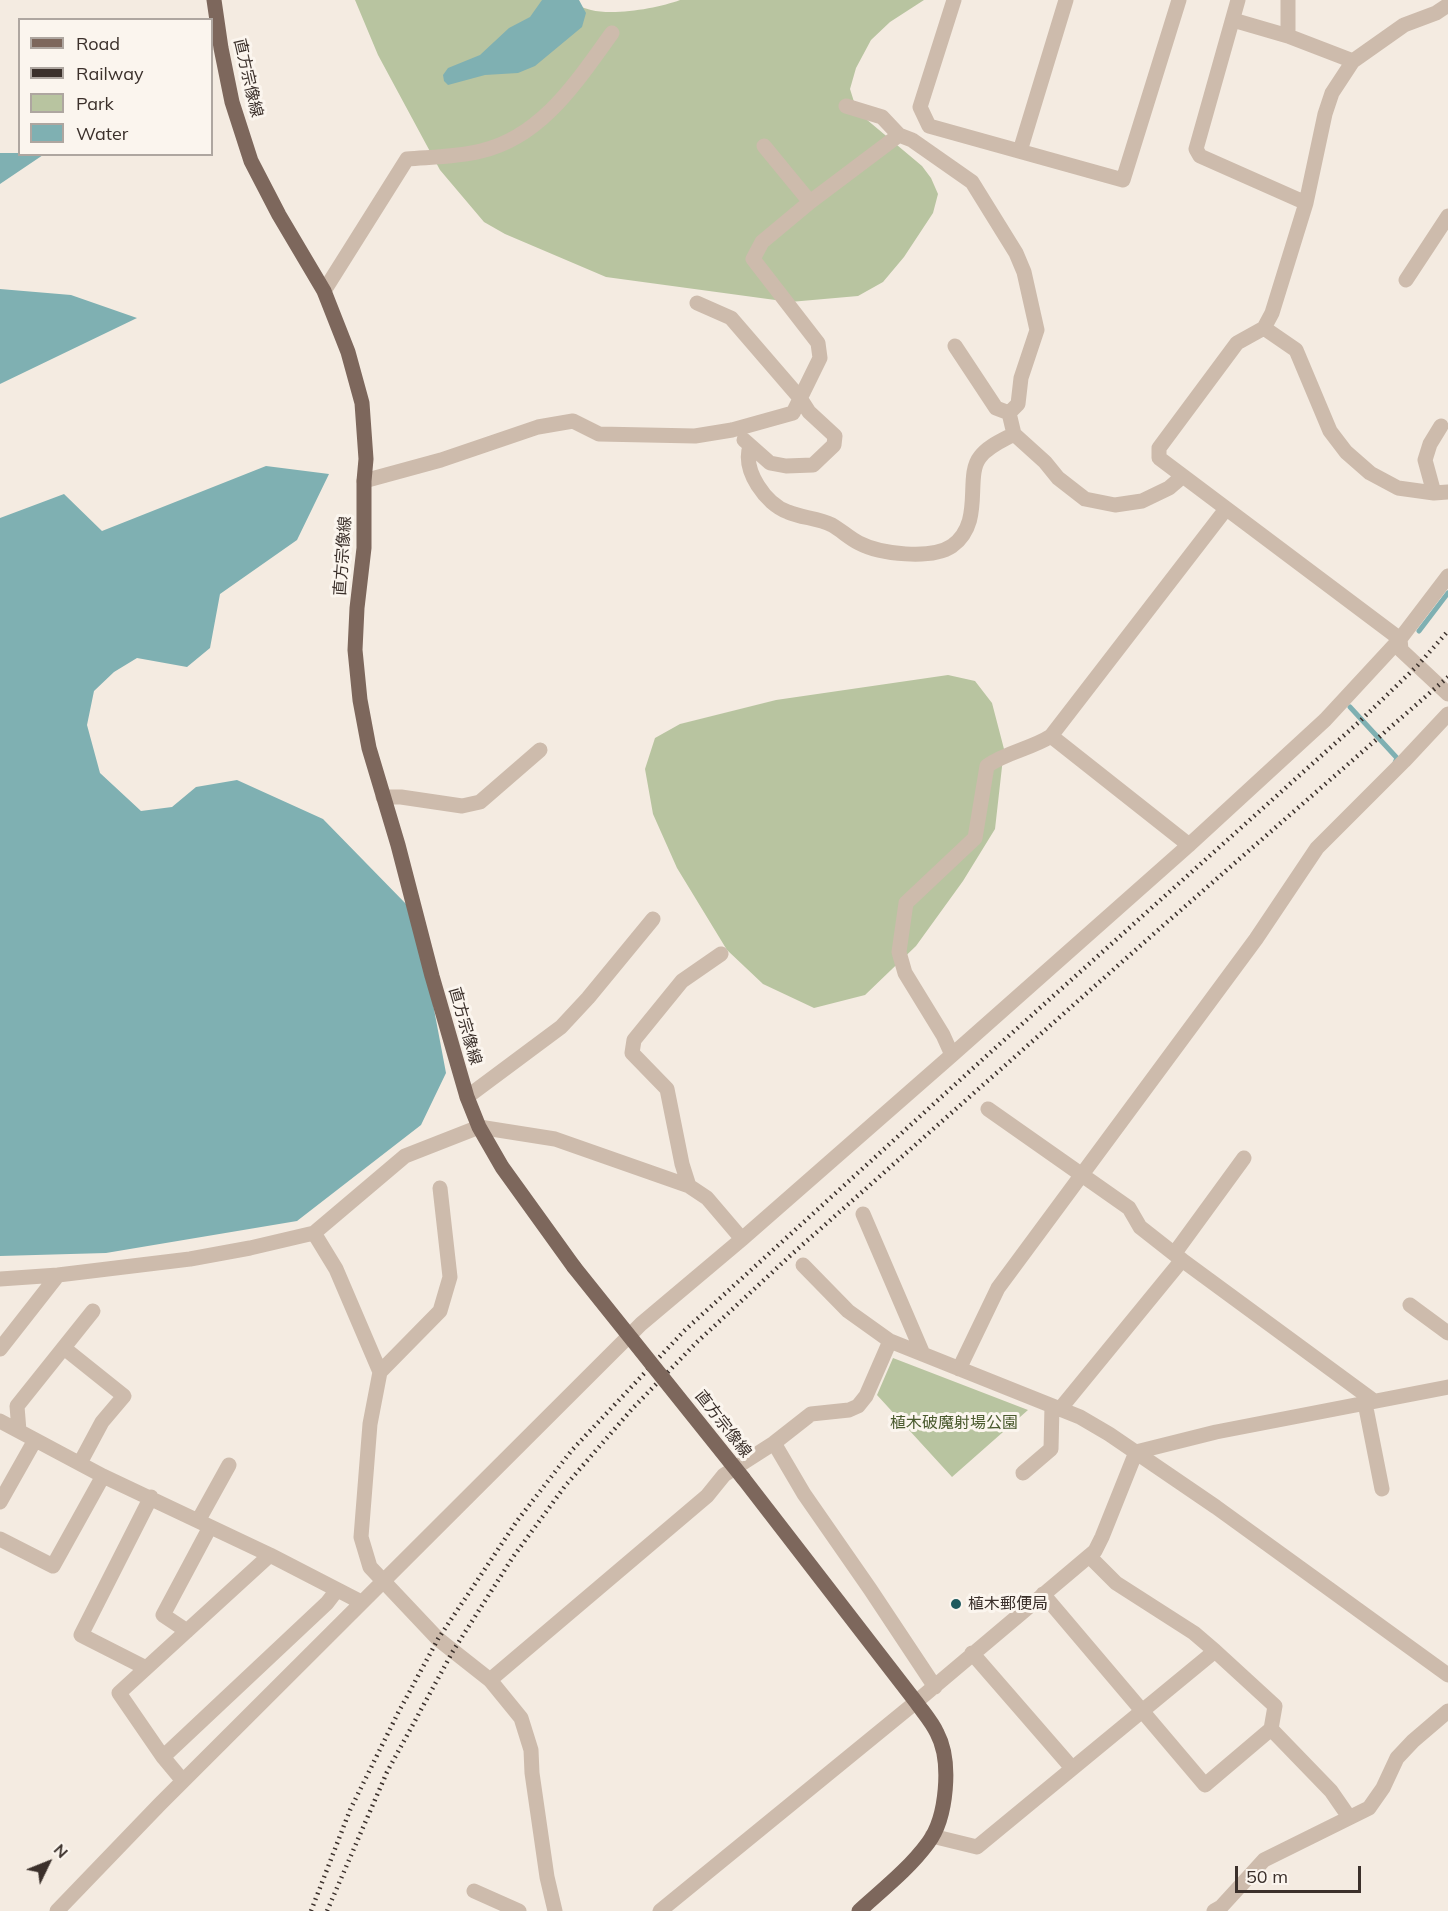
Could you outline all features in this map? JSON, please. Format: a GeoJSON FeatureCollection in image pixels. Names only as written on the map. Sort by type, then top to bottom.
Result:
{"type":"FeatureCollection","features":[{"type":"Feature","properties":{"kind":"main road","name":"直方宗像線"},"geometry":{"type":"LineString","coordinates":[[214,0],[232,102],[251,161],[279,215],[324,291],[348,352],[362,403],[366,459],[364,548],[355,650],[360,700],[369,748],[467,1097],[479,1127],[502,1167],[574,1267],[743,1478],[938,1733],[946,1762],[946,1795],[930,1842],[859,1911]]}},
{"type":"Feature","properties":{"kind":"street"},"geometry":{"type":"LineString","coordinates":[[954,0],[920,107],[929,126],[1123,180],[1179,0]]}},
{"type":"Feature","properties":{"kind":"street"},"geometry":{"type":"LineString","coordinates":[[1020,151],[1066,0]]}},
{"type":"Feature","properties":{"kind":"street"},"geometry":{"type":"LineString","coordinates":[[1238,0],[1196,149],[1200,156],[1306,203]]}},
{"type":"Feature","properties":{"kind":"street"},"geometry":{"type":"LineString","coordinates":[[1288,0],[1288,36]]}},
{"type":"Feature","properties":{"kind":"street"},"geometry":{"type":"LineString","coordinates":[[1448,6],[1404,25],[1353,61],[1332,93],[1325,114],[1306,203],[1272,314],[1264,328],[1237,343],[1159,448],[1160,458],[1400,639],[1401,650],[1448,694]]}},
{"type":"Feature","properties":{"kind":"street"},"geometry":{"type":"LineString","coordinates":[[1233,20],[1288,36],[1353,61]]}},
{"type":"Feature","properties":{"kind":"street"},"geometry":{"type":"LineString","coordinates":[[324,291],[407,159],[459,156],[483,151],[513,140],[543,118],[571,88],[612,33]]}},
{"type":"Feature","properties":{"kind":"street"},"geometry":{"type":"LineString","coordinates":[[846,106],[882,117],[899,135],[912,140],[972,182],[1016,253],[1024,272],[1037,330],[1021,378],[1018,404],[1009,413]]}},
{"type":"Feature","properties":{"kind":"street"},"geometry":{"type":"LineString","coordinates":[[364,481],[441,460],[538,428],[573,421],[599,434],[695,436],[732,430],[793,413],[820,358],[818,343],[753,259],[762,242],[810,202],[899,135]]}},
{"type":"Feature","properties":{"kind":"street"},"geometry":{"type":"LineString","coordinates":[[764,146],[810,202]]}},
{"type":"Feature","properties":{"kind":"street"},"geometry":{"type":"LineString","coordinates":[[1406,280],[1448,216]]}},
{"type":"Feature","properties":{"kind":"street"},"geometry":{"type":"LineString","coordinates":[[697,303],[731,318],[800,398],[809,412],[835,436],[834,445],[813,465],[786,466],[770,463],[732,430]]}},
{"type":"Feature","properties":{"kind":"street"},"geometry":{"type":"LineString","coordinates":[[1264,328],[1296,350],[1330,431],[1346,452],[1370,473],[1398,488],[1441,493]]}},
{"type":"Feature","properties":{"kind":"street"},"geometry":{"type":"LineString","coordinates":[[955,346],[996,408],[1009,413]]}},
{"type":"Feature","properties":{"kind":"street"},"geometry":{"type":"LineString","coordinates":[[1009,413],[1014,434],[1045,462],[1058,478],[1085,499],[1114,504],[1142,501],[1169,488],[1183,476]]}},
{"type":"Feature","properties":{"kind":"street"},"geometry":{"type":"LineString","coordinates":[[1441,426],[1430,444],[1425,460],[1441,493]]}},
{"type":"Feature","properties":{"kind":"street"},"geometry":{"type":"LineString","coordinates":[[750,446],[748,453],[751,472],[776,507],[832,525],[860,544],[893,553],[914,554],[939,551],[951,546],[962,536],[967,527],[973,504],[975,468],[980,457],[998,442],[1014,434]]}},
{"type":"Feature","properties":{"kind":"street"},"geometry":{"type":"LineString","coordinates":[[952,1054],[905,973],[899,952],[906,903],[975,838],[987,766],[996,759],[1037,745],[1051,736],[1226,509]]}},
{"type":"Feature","properties":{"kind":"street"},"geometry":{"type":"LineString","coordinates":[[57,1911],[361,1602],[641,1324],[742,1239],[1189,845],[1325,720],[1400,639],[1448,576]]}},
{"type":"Feature","properties":{"kind":"street"},"geometry":{"type":"LineString","coordinates":[[959,1370],[998,1288],[1256,939],[1317,848],[1448,714]]}},
{"type":"Feature","properties":{"kind":"street"},"geometry":{"type":"LineString","coordinates":[[1051,736],[1189,845]]}},
{"type":"Feature","properties":{"kind":"street"},"geometry":{"type":"LineString","coordinates":[[383,797],[401,797],[462,806],[480,802],[540,750]]}},
{"type":"Feature","properties":{"kind":"street"},"geometry":{"type":"LineString","coordinates":[[467,1097],[561,1027],[653,919]]}},
{"type":"Feature","properties":{"kind":"street"},"geometry":{"type":"LineString","coordinates":[[689,1186],[682,1164],[668,1089],[632,1053],[634,1040],[682,981],[721,954]]}},
{"type":"Feature","properties":{"kind":"street"},"geometry":{"type":"LineString","coordinates":[[988,1109],[1129,1208],[1140,1227],[1369,1402],[1382,1488]]}},
{"type":"Feature","properties":{"kind":"street"},"geometry":{"type":"LineString","coordinates":[[0,1279],[58,1275],[200,1257],[314,1233],[405,1156],[479,1127],[555,1139],[689,1186],[707,1198],[742,1239]]}},
{"type":"Feature","properties":{"kind":"street"},"geometry":{"type":"LineString","coordinates":[[1023,1473],[1051,1449],[1056,1408],[1178,1257],[1244,1158]]}},
{"type":"Feature","properties":{"kind":"street"},"geometry":{"type":"LineString","coordinates":[[440,1188],[450,1277],[440,1311],[380,1372],[370,1424],[361,1537],[370,1568],[382,1583],[438,1639],[490,1680],[521,1718],[531,1750],[532,1773],[547,1877],[555,1911]]}},
{"type":"Feature","properties":{"kind":"street"},"geometry":{"type":"LineString","coordinates":[[863,1214],[923,1354]]}},
{"type":"Feature","properties":{"kind":"street"},"geometry":{"type":"LineString","coordinates":[[314,1233],[336,1269],[380,1372]]}},
{"type":"Feature","properties":{"kind":"street"},"geometry":{"type":"LineString","coordinates":[[803,1265],[848,1311],[890,1341],[1080,1417],[1136,1452],[1448,1675]]}},
{"type":"Feature","properties":{"kind":"street"},"geometry":{"type":"LineString","coordinates":[[0,1349],[58,1275]]}},
{"type":"Feature","properties":{"kind":"street"},"geometry":{"type":"LineString","coordinates":[[1410,1305],[1448,1333]]}},
{"type":"Feature","properties":{"kind":"street"},"geometry":{"type":"LineString","coordinates":[[19,1431],[17,1406],[93,1311]]}},
{"type":"Feature","properties":{"kind":"street"},"geometry":{"type":"LineString","coordinates":[[490,1680],[706,1496],[724,1475],[774,1443],[811,1414],[849,1410],[858,1406],[866,1396],[890,1341]]}},
{"type":"Feature","properties":{"kind":"street"},"geometry":{"type":"LineString","coordinates":[[64,1348],[124,1396],[102,1422],[80,1463]]}},
{"type":"Feature","properties":{"kind":"street"},"geometry":{"type":"LineString","coordinates":[[1136,1452],[1216,1432],[1448,1387]]}},
{"type":"Feature","properties":{"kind":"street"},"geometry":{"type":"LineString","coordinates":[[0,1421],[103,1476],[270,1555],[361,1602]]}},
{"type":"Feature","properties":{"kind":"street"},"geometry":{"type":"LineString","coordinates":[[0,1502],[35,1440]]}},
{"type":"Feature","properties":{"kind":"street"},"geometry":{"type":"LineString","coordinates":[[774,1443],[804,1494],[935,1687]]}},
{"type":"Feature","properties":{"kind":"street"},"geometry":{"type":"LineString","coordinates":[[660,1911],[935,1687],[972,1653],[1095,1551],[1136,1452]]}},
{"type":"Feature","properties":{"kind":"street"},"geometry":{"type":"LineString","coordinates":[[187,1631],[163,1615],[229,1465]]}},
{"type":"Feature","properties":{"kind":"street"},"geometry":{"type":"LineString","coordinates":[[0,1539],[53,1566],[103,1476]]}},
{"type":"Feature","properties":{"kind":"street"},"geometry":{"type":"LineString","coordinates":[[146,1668],[81,1635],[151,1497]]}},
{"type":"Feature","properties":{"kind":"street"},"geometry":{"type":"LineString","coordinates":[[183,1781],[163,1757],[119,1693],[270,1555]]}},
{"type":"Feature","properties":{"kind":"street"},"geometry":{"type":"LineString","coordinates":[[1043,1594],[1204,1785],[1271,1729],[1275,1706],[1194,1634],[1116,1583],[1089,1556]]}},
{"type":"Feature","properties":{"kind":"street"},"geometry":{"type":"LineString","coordinates":[[163,1757],[327,1603],[337,1590]]}},
{"type":"Feature","properties":{"kind":"street"},"geometry":{"type":"LineString","coordinates":[[932,1836],[977,1847],[1215,1651]]}},
{"type":"Feature","properties":{"kind":"street"},"geometry":{"type":"LineString","coordinates":[[972,1653],[1072,1768]]}},
{"type":"Feature","properties":{"kind":"street"},"geometry":{"type":"LineString","coordinates":[[1214,1911],[1221,1907],[1264,1860],[1369,1808],[1383,1788],[1397,1758],[1448,1712]]}},
{"type":"Feature","properties":{"kind":"street"},"geometry":{"type":"LineString","coordinates":[[1271,1729],[1331,1791],[1349,1817]]}},
{"type":"Feature","properties":{"kind":"street"},"geometry":{"type":"LineString","coordinates":[[474,1891],[519,1911]]}},
{"type":"Feature","properties":{"kind":"green space"},"geometry":{"type":"Polygon","coordinates":[[[355,0],[565,0],[591,10],[624,12],[680,0],[924,0],[890,22],[871,40],[856,68],[850,89],[855,105],[866,119],[922,166],[931,178],[938,194],[933,213],[904,257],[883,282],[858,296],[790,302],[606,277],[505,234],[484,222],[440,170],[378,55],[355,0]]]}},
{"type":"Feature","properties":{"kind":"green space"},"geometry":{"type":"Polygon","coordinates":[[[948,675],[975,681],[992,703],[1004,749],[995,829],[963,881],[916,946],[865,995],[814,1008],[763,984],[727,950],[677,868],[653,814],[645,769],[655,738],[680,724],[776,700],[948,675]]]}},
{"type":"Feature","properties":{"kind":"green space","name":"植木破魔射場公園"},"geometry":{"type":"Polygon","coordinates":[[[893,1358],[1028,1410],[952,1477],[877,1395],[893,1358]]]}},
{"type":"Feature","properties":{"kind":"water"},"geometry":{"type":"Polygon","coordinates":[[[542,0],[579,0],[586,13],[582,27],[535,66],[518,73],[485,75],[448,85],[444,81],[443,75],[448,68],[480,55],[509,28],[530,17],[542,0]]]}},
{"type":"Feature","properties":{"kind":"water"},"geometry":{"type":"Polygon","coordinates":[[[0,153],[42,156],[0,184],[0,153]]]}},
{"type":"Feature","properties":{"kind":"water"},"geometry":{"type":"Polygon","coordinates":[[[0,289],[71,295],[137,318],[0,384],[0,289]]]}},
{"type":"Feature","properties":{"kind":"water"},"geometry":{"type":"Polygon","coordinates":[[[266,466],[329,474],[297,540],[220,594],[210,648],[187,667],[137,658],[114,672],[94,691],[87,725],[100,773],[141,811],[172,807],[196,787],[237,780],[323,819],[407,905],[427,972],[446,1073],[421,1125],[297,1221],[106,1253],[0,1256],[0,518],[64,494],[102,531],[266,466]]]}},
{"type":"Feature","properties":{"kind":"waterway"},"geometry":{"type":"LineString","coordinates":[[1419,631],[1448,593]]}},
{"type":"Feature","properties":{"kind":"waterway"},"geometry":{"type":"LineString","coordinates":[[1350,707],[1397,758],[1395,763]]}},
{"type":"Feature","properties":{"kind":"railway"},"geometry":{"type":"LineString","coordinates":[[311,1911],[350,1810],[438,1639],[517,1521],[572,1450],[685,1330],[1359,722],[1418,665],[1448,631]]}},
{"type":"Feature","properties":{"kind":"railway"},"geometry":{"type":"LineString","coordinates":[[327,1911],[387,1772],[453,1651],[513,1557],[565,1486],[632,1409],[697,1342],[792,1254],[1448,677]]}},
{"type":"Feature","properties":{"kind":"place","name":"植木郵便局"},"geometry":{"type":"Point","coordinates":[956,1604]}}]}
